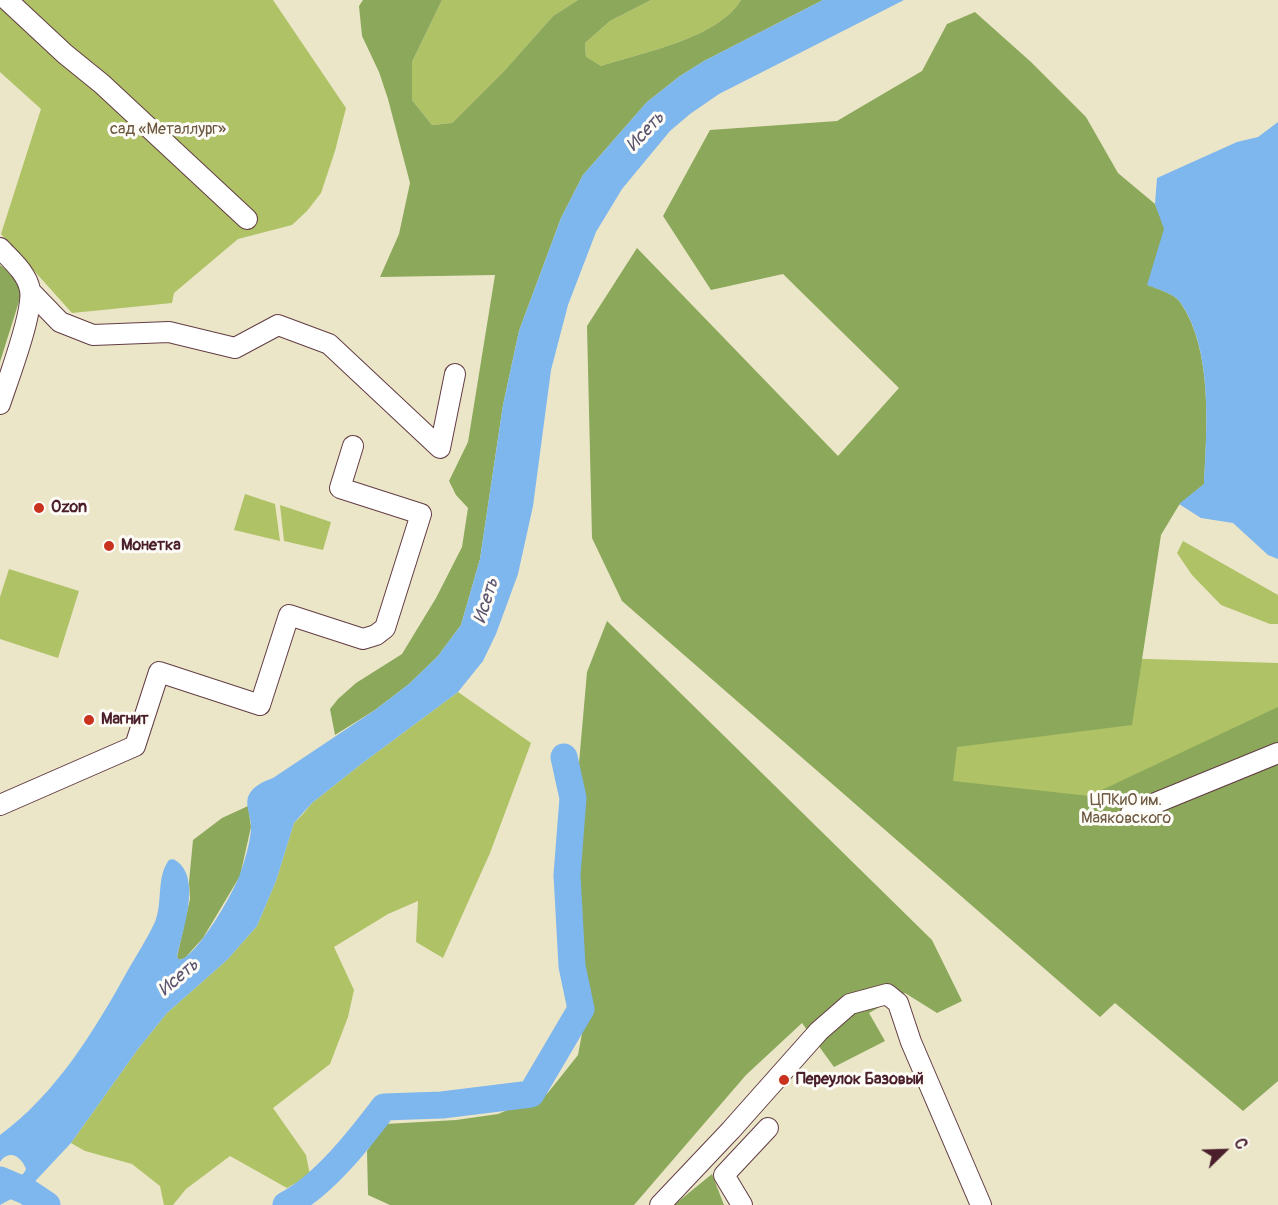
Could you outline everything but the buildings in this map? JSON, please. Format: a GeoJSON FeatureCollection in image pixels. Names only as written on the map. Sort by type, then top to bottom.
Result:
{"type":"FeatureCollection","features":[{"type":"Feature","properties":{"kind":"street"},"geometry":{"type":"LineString","coordinates":[[7,0],[65,54],[102,84],[247,219]]}},
{"type":"Feature","properties":{"kind":"street"},"geometry":{"type":"LineString","coordinates":[[0,248],[24,275],[30,291],[29,313],[0,404]]}},
{"type":"Feature","properties":{"kind":"street"},"geometry":{"type":"LineString","coordinates":[[30,291],[60,322],[93,335],[169,332],[236,348],[279,325],[328,344],[440,448],[455,374]]}},
{"type":"Feature","properties":{"kind":"street"},"geometry":{"type":"LineString","coordinates":[[0,805],[135,746],[159,672],[260,705],[289,615],[363,639],[376,635],[385,628],[421,514],[340,488],[353,446]]}},
{"type":"Feature","properties":{"kind":"street"},"geometry":{"type":"LineString","coordinates":[[1131,813],[1278,753]]}},
{"type":"Feature","properties":{"kind":"street"},"geometry":{"type":"LineString","coordinates":[[660,1205],[731,1130],[819,1031],[850,1004],[887,994],[898,1003],[911,1042],[981,1205]]}},
{"type":"Feature","properties":{"kind":"street"},"geometry":{"type":"LineString","coordinates":[[742,1205],[724,1175],[768,1128]]}},
{"type":"Feature","properties":{"kind":"street"},"geometry":{"type":"LineString","coordinates":[[731,1130],[752,1145]]}},
{"type":"Feature","properties":{"kind":"green space","name":"сад «Металлург»"},"geometry":{"type":"Polygon","coordinates":[[[0,0],[273,0],[346,108],[321,193],[292,225],[238,239],[174,293],[172,303],[72,313],[1,234],[41,109],[0,72],[0,0]]]}},
{"type":"Feature","properties":{"kind":"green space"},"geometry":{"type":"Polygon","coordinates":[[[363,0],[442,0],[412,62],[412,100],[432,125],[452,123],[505,70],[553,16],[578,0],[651,0],[610,21],[585,43],[586,57],[601,66],[698,34],[715,25],[741,0],[823,0],[704,61],[680,76],[647,102],[583,175],[561,218],[519,331],[503,405],[480,559],[461,625],[438,656],[409,684],[375,710],[335,735],[330,709],[356,683],[402,654],[436,598],[462,547],[468,508],[456,495],[449,481],[468,442],[495,275],[380,277],[399,234],[410,183],[388,99],[379,72],[362,36],[359,6],[363,0]]]}},
{"type":"Feature","properties":{"kind":"green space"},"geometry":{"type":"Polygon","coordinates":[[[442,0],[578,0],[553,16],[505,70],[452,123],[432,125],[412,100],[412,62],[442,0]]]}},
{"type":"Feature","properties":{"kind":"green space"},"geometry":{"type":"Polygon","coordinates":[[[651,0],[741,0],[715,25],[678,42],[601,66],[586,58],[585,43],[610,21],[651,0]]]}},
{"type":"Feature","properties":{"kind":"green space"},"geometry":{"type":"Polygon","coordinates":[[[975,12],[1031,62],[1086,117],[1118,173],[1155,204],[1165,229],[1148,285],[1178,299],[1191,321],[1203,366],[1206,390],[1206,439],[1204,484],[1179,505],[1161,535],[1132,725],[957,747],[953,781],[1089,796],[1278,707],[1278,1081],[1243,1111],[1115,1003],[1100,1017],[622,601],[592,538],[587,326],[637,248],[838,456],[899,388],[783,274],[711,290],[663,216],[710,130],[837,121],[922,71],[947,24],[975,12]]]}},
{"type":"Feature","properties":{"kind":"green space"},"geometry":{"type":"Polygon","coordinates":[[[0,265],[14,278],[21,295],[0,362],[0,265]]]}},
{"type":"Feature","properties":{"kind":"green space"},"geometry":{"type":"Polygon","coordinates":[[[245,494],[275,504],[280,541],[234,530],[245,494]]]}},
{"type":"Feature","properties":{"kind":"green space"},"geometry":{"type":"Polygon","coordinates":[[[280,505],[331,522],[323,550],[284,541],[280,505]]]}},
{"type":"Feature","properties":{"kind":"green space"},"geometry":{"type":"Polygon","coordinates":[[[1183,541],[1278,595],[1278,624],[1270,624],[1221,605],[1192,575],[1177,553],[1183,541]]]}},
{"type":"Feature","properties":{"kind":"green space"},"geometry":{"type":"Polygon","coordinates":[[[9,569],[79,591],[58,658],[0,639],[0,597],[9,569]]]}},
{"type":"Feature","properties":{"kind":"green space"},"geometry":{"type":"Polygon","coordinates":[[[607,621],[932,940],[962,1001],[937,1013],[905,993],[869,1013],[885,1041],[834,1067],[802,1023],[746,1075],[634,1205],[390,1205],[368,1195],[367,1151],[385,1124],[456,1120],[498,1114],[547,1094],[578,1055],[590,990],[566,938],[574,866],[583,825],[579,763],[587,672],[607,621]]]}},
{"type":"Feature","properties":{"kind":"green space","name":"ЦПКиО им. Маяковского"},"geometry":{"type":"Polygon","coordinates":[[[725,646],[1278,663],[1278,1042],[725,646]]]}},
{"type":"Feature","properties":{"kind":"green space"},"geometry":{"type":"Polygon","coordinates":[[[458,692],[531,743],[490,853],[443,958],[416,942],[418,901],[388,914],[334,947],[354,990],[348,1017],[330,1064],[273,1108],[306,1155],[310,1175],[287,1188],[230,1156],[186,1189],[173,1205],[164,1205],[160,1186],[132,1164],[85,1151],[71,1143],[138,1049],[167,1013],[227,960],[257,926],[276,881],[294,823],[312,803],[458,692]]]}},
{"type":"Feature","properties":{"kind":"green space"},"geometry":{"type":"Polygon","coordinates":[[[248,806],[251,827],[240,876],[203,938],[185,958],[179,960],[177,957],[190,899],[189,882],[193,840],[222,818],[248,806]]]}},
{"type":"Feature","properties":{"kind":"green space"},"geometry":{"type":"Polygon","coordinates":[[[712,1174],[724,1205],[674,1205],[712,1174]]]}},
{"type":"Feature","properties":{"kind":"water","name":"Исеть"},"geometry":{"type":"Polygon","coordinates":[[[823,0],[904,0],[719,94],[690,114],[670,131],[622,189],[596,232],[568,305],[551,370],[533,506],[518,574],[496,634],[483,661],[458,692],[312,803],[294,823],[276,881],[257,926],[227,960],[167,1013],[138,1049],[71,1143],[26,1191],[0,1205],[0,1176],[18,1177],[26,1169],[18,1158],[11,1155],[0,1162],[0,1135],[39,1100],[73,1060],[88,1038],[155,922],[162,874],[169,860],[173,859],[182,866],[189,890],[186,919],[177,957],[180,960],[188,956],[205,935],[236,883],[250,840],[251,825],[247,801],[252,790],[375,710],[409,684],[438,656],[461,625],[480,559],[503,405],[519,331],[561,218],[583,175],[647,102],[680,76],[704,61],[823,0]]]}},
{"type":"Feature","properties":{"kind":"water"},"geometry":{"type":"Polygon","coordinates":[[[1278,122],[1278,559],[1268,555],[1233,523],[1201,518],[1179,504],[1204,484],[1206,390],[1203,365],[1191,321],[1178,299],[1147,285],[1164,229],[1155,204],[1157,178],[1237,142],[1258,137],[1278,122]]]}},
{"type":"Feature","properties":{"kind":"waterway"},"geometry":{"type":"LineString","coordinates":[[286,1205],[300,1197],[327,1174],[352,1148],[384,1107],[442,1105],[531,1094],[581,1009],[572,966],[567,875],[573,798],[564,757]]}},
{"type":"Feature","properties":{"kind":"waterway"},"geometry":{"type":"LineString","coordinates":[[0,1180],[26,1191],[47,1205]]}},
{"type":"Feature","properties":{"kind":"place","name":"Ozon"},"geometry":{"type":"Point","coordinates":[39,508]}},
{"type":"Feature","properties":{"kind":"place","name":"Монетка"},"geometry":{"type":"Point","coordinates":[109,546]}},
{"type":"Feature","properties":{"kind":"place","name":"Магнит"},"geometry":{"type":"Point","coordinates":[89,720]}},
{"type":"Feature","properties":{"kind":"place","name":"Переулок Базовый"},"geometry":{"type":"Point","coordinates":[784,1080]}}]}
